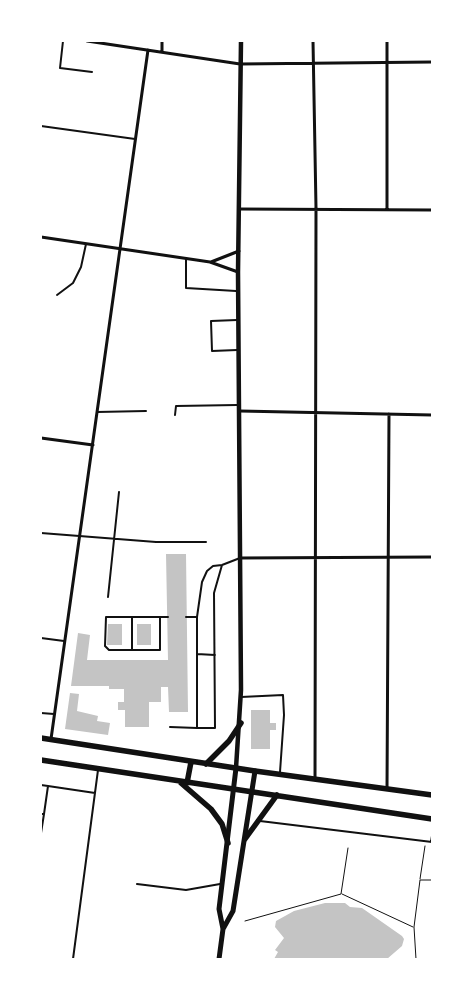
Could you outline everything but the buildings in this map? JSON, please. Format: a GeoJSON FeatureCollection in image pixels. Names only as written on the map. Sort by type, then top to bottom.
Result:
{"type":"FeatureCollection","features":[{"type":"Feature","properties":{"kind":"main road"},"geometry":{"type":"LineString","coordinates":[[206,764],[229,741],[241,723]]}},
{"type":"Feature","properties":{"kind":"main road"},"geometry":{"type":"LineString","coordinates":[[41,738],[280,775],[432,795]]}},
{"type":"Feature","properties":{"kind":"main road"},"geometry":{"type":"LineString","coordinates":[[41,760],[432,819]]}},
{"type":"Feature","properties":{"kind":"main road"},"geometry":{"type":"LineString","coordinates":[[187,783],[191,762]]}},
{"type":"Feature","properties":{"kind":"main road"},"geometry":{"type":"LineString","coordinates":[[223,929],[219,909],[236,768]]}},
{"type":"Feature","properties":{"kind":"main road"},"geometry":{"type":"LineString","coordinates":[[218,959],[223,929],[233,911],[255,771]]}},
{"type":"Feature","properties":{"kind":"main road"},"geometry":{"type":"LineString","coordinates":[[180,781],[211,809],[222,824],[228,843]]}},
{"type":"Feature","properties":{"kind":"main road"},"geometry":{"type":"LineString","coordinates":[[245,840],[277,795]]}},
{"type":"Feature","properties":{"kind":"street"},"geometry":{"type":"LineString","coordinates":[[87,41],[240,64],[432,62]]}},
{"type":"Feature","properties":{"kind":"street"},"geometry":{"type":"LineString","coordinates":[[162,41],[162,52]]}},
{"type":"Feature","properties":{"kind":"street"},"geometry":{"type":"LineString","coordinates":[[236,768],[241,723],[238,272],[241,41]]}},
{"type":"Feature","properties":{"kind":"street"},"geometry":{"type":"LineString","coordinates":[[313,41],[316,208],[315,780]]}},
{"type":"Feature","properties":{"kind":"street"},"geometry":{"type":"LineString","coordinates":[[387,41],[387,210]]}},
{"type":"Feature","properties":{"kind":"street"},"geometry":{"type":"LineString","coordinates":[[51,739],[148,50]]}},
{"type":"Feature","properties":{"kind":"street"},"geometry":{"type":"LineString","coordinates":[[239,209],[432,210]]}},
{"type":"Feature","properties":{"kind":"street"},"geometry":{"type":"LineString","coordinates":[[41,237],[210,262],[238,272]]}},
{"type":"Feature","properties":{"kind":"street"},"geometry":{"type":"LineString","coordinates":[[210,262],[239,251]]}},
{"type":"Feature","properties":{"kind":"street"},"geometry":{"type":"LineString","coordinates":[[240,411],[432,414]]}},
{"type":"Feature","properties":{"kind":"street"},"geometry":{"type":"LineString","coordinates":[[387,789],[389,414]]}},
{"type":"Feature","properties":{"kind":"street"},"geometry":{"type":"LineString","coordinates":[[41,438],[93,445]]}},
{"type":"Feature","properties":{"kind":"street"},"geometry":{"type":"LineString","coordinates":[[240,558],[432,557]]}},
{"type":"Feature","properties":{"kind":"lane"},"geometry":{"type":"LineString","coordinates":[[62,41],[60,68],[92,72]]}},
{"type":"Feature","properties":{"kind":"lane"},"geometry":{"type":"LineString","coordinates":[[41,126],[135,139]]}},
{"type":"Feature","properties":{"kind":"lane"},"geometry":{"type":"LineString","coordinates":[[57,295],[73,283],[81,267],[86,244]]}},
{"type":"Feature","properties":{"kind":"lane"},"geometry":{"type":"LineString","coordinates":[[186,258],[186,288],[238,292]]}},
{"type":"Feature","properties":{"kind":"lane"},"geometry":{"type":"LineString","coordinates":[[239,320],[211,321],[212,350],[240,350]]}},
{"type":"Feature","properties":{"kind":"lane"},"geometry":{"type":"LineString","coordinates":[[175,415],[176,406],[240,404]]}},
{"type":"Feature","properties":{"kind":"lane"},"geometry":{"type":"LineString","coordinates":[[97,412],[146,411]]}},
{"type":"Feature","properties":{"kind":"lane"},"geometry":{"type":"LineString","coordinates":[[108,597],[119,492]]}},
{"type":"Feature","properties":{"kind":"lane"},"geometry":{"type":"LineString","coordinates":[[41,533],[113,539],[206,542]]}},
{"type":"Feature","properties":{"kind":"lane"},"geometry":{"type":"LineString","coordinates":[[197,728],[197,617],[202,582],[207,571],[213,566],[222,565],[240,558]]}},
{"type":"Feature","properties":{"kind":"lane"},"geometry":{"type":"LineString","coordinates":[[170,727],[215,728],[214,593],[222,565]]}},
{"type":"Feature","properties":{"kind":"lane"},"geometry":{"type":"LineString","coordinates":[[160,617],[160,650],[109,650],[105,646],[106,618],[132,618],[160,617],[168,617]]}},
{"type":"Feature","properties":{"kind":"lane"},"geometry":{"type":"LineString","coordinates":[[186,617],[197,617]]}},
{"type":"Feature","properties":{"kind":"lane"},"geometry":{"type":"LineString","coordinates":[[132,618],[132,650]]}},
{"type":"Feature","properties":{"kind":"lane"},"geometry":{"type":"LineString","coordinates":[[41,638],[65,641]]}},
{"type":"Feature","properties":{"kind":"lane"},"geometry":{"type":"LineString","coordinates":[[197,654],[215,655]]}},
{"type":"Feature","properties":{"kind":"lane"},"geometry":{"type":"LineString","coordinates":[[241,697],[283,695],[284,714],[280,775]]}},
{"type":"Feature","properties":{"kind":"lane"},"geometry":{"type":"LineString","coordinates":[[41,713],[55,715]]}},
{"type":"Feature","properties":{"kind":"lane"},"geometry":{"type":"LineString","coordinates":[[73,959],[98,769]]}},
{"type":"Feature","properties":{"kind":"lane"},"geometry":{"type":"LineString","coordinates":[[41,785],[96,793]]}},
{"type":"Feature","properties":{"kind":"lane"},"geometry":{"type":"LineString","coordinates":[[41,833],[42,814],[48,786]]}},
{"type":"Feature","properties":{"kind":"lane"},"geometry":{"type":"LineString","coordinates":[[257,821],[425,842],[431,842],[432,836]]}},
{"type":"Feature","properties":{"kind":"lane"},"geometry":{"type":"LineString","coordinates":[[137,884],[186,890],[222,883]]}},
{"type":"Feature","properties":{"kind":"path"},"geometry":{"type":"LineString","coordinates":[[416,959],[414,927],[425,842]]}},
{"type":"Feature","properties":{"kind":"path"},"geometry":{"type":"LineString","coordinates":[[342,894],[348,848]]}},
{"type":"Feature","properties":{"kind":"path"},"geometry":{"type":"LineString","coordinates":[[420,880],[432,880]]}},
{"type":"Feature","properties":{"kind":"path"},"geometry":{"type":"LineString","coordinates":[[245,920],[342,894],[414,927]]}}]}
